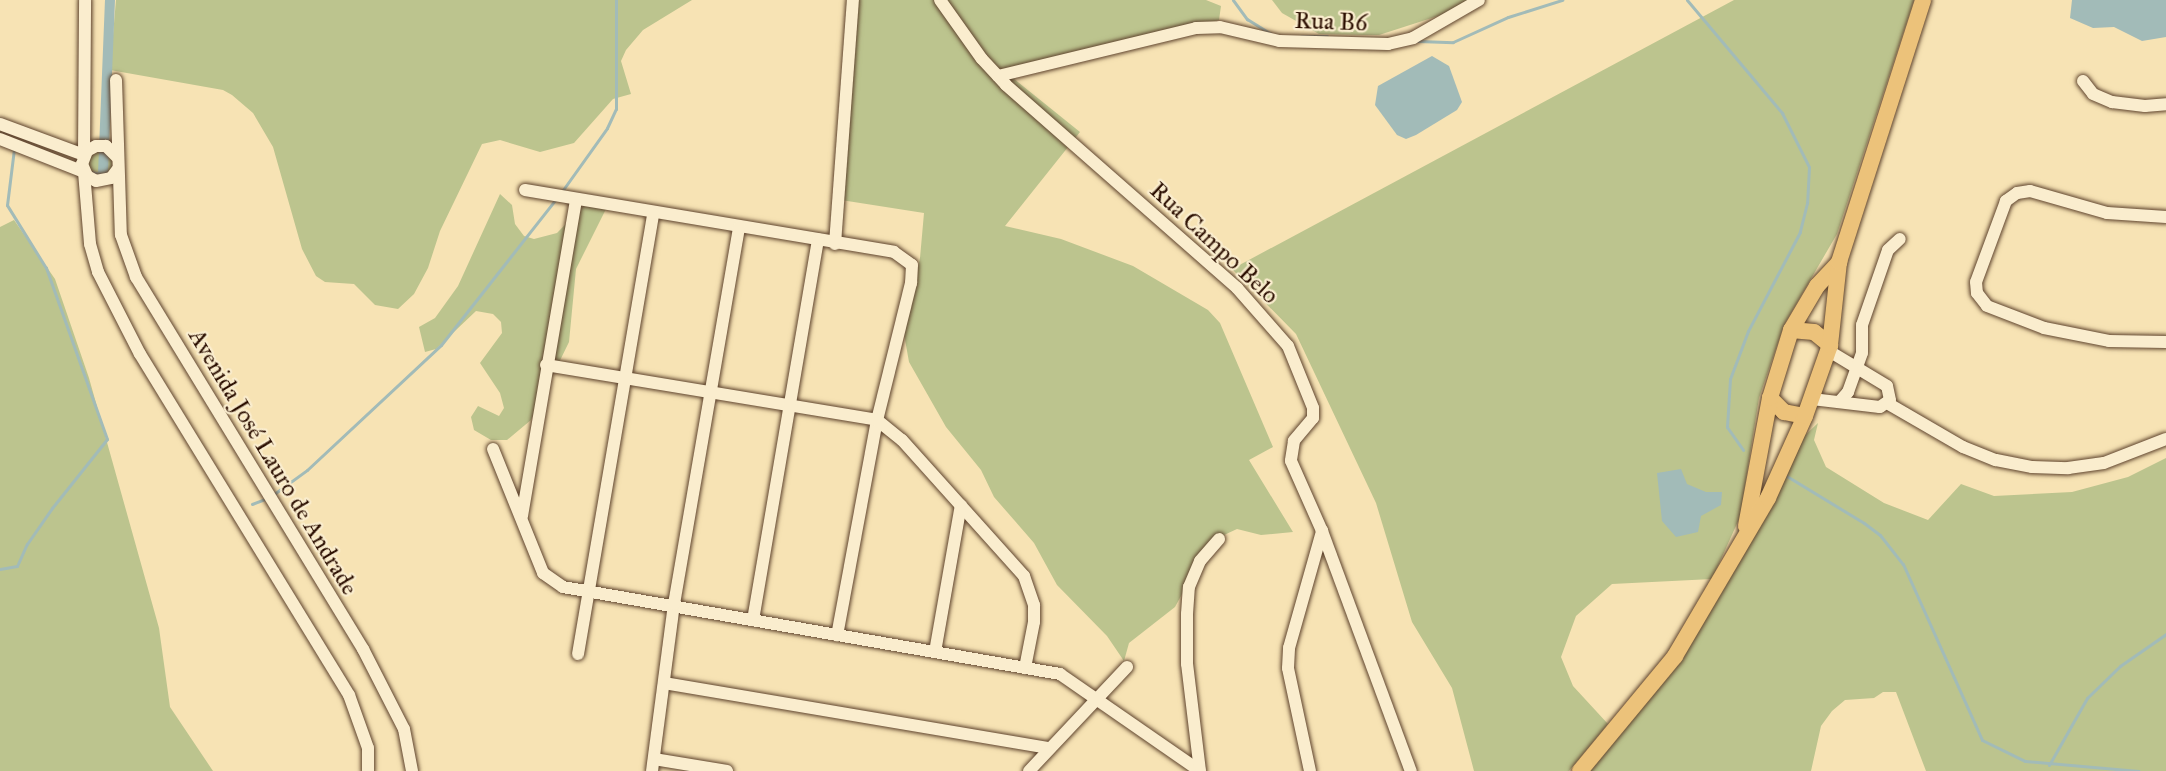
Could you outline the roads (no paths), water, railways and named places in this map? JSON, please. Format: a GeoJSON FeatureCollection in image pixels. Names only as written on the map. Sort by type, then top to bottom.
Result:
{"type":"FeatureCollection","features":[{"type":"Feature","properties":{"kind":"main road"},"geometry":{"type":"LineString","coordinates":[[1580,771],[1675,656],[1768,498],[1805,416],[1829,348],[1839,262],[1923,0]]}},
{"type":"Feature","properties":{"kind":"main road"},"geometry":{"type":"LineString","coordinates":[[1741,544],[1770,398],[1791,330],[1817,286],[1839,262]]}},
{"type":"Feature","properties":{"kind":"main road"},"geometry":{"type":"LineString","coordinates":[[1791,330],[1814,332],[1829,348]]}},
{"type":"Feature","properties":{"kind":"main road"},"geometry":{"type":"LineString","coordinates":[[1770,398],[1784,412],[1805,416]]}},
{"type":"Feature","properties":{"kind":"street"},"geometry":{"type":"LineString","coordinates":[[85,0],[84,172],[90,244],[98,272],[140,354],[350,695],[368,748],[368,771]]}},
{"type":"Feature","properties":{"kind":"street"},"geometry":{"type":"LineString","coordinates":[[836,244],[853,0]]}},
{"type":"Feature","properties":{"kind":"street","name":"Rua Campo Belo"},"geometry":{"type":"LineString","coordinates":[[940,0],[998,76],[1238,288],[1288,346],[1313,408],[1313,418],[1294,441],[1291,461],[1322,531],[1411,771]]}},
{"type":"Feature","properties":{"kind":"street","name":"Rua B6"},"geometry":{"type":"LineString","coordinates":[[998,76],[1196,28],[1220,27],[1289,42],[1388,44],[1413,38],[1479,0]]}},
{"type":"Feature","properties":{"kind":"street","name":"Avenida José Lauro de Andrade"},"geometry":{"type":"LineString","coordinates":[[116,80],[121,236],[136,278],[363,649],[404,729],[412,771]]}},
{"type":"Feature","properties":{"kind":"street"},"geometry":{"type":"LineString","coordinates":[[2083,81],[2093,94],[2112,102],[2145,106],[2166,104]]}},
{"type":"Feature","properties":{"kind":"street"},"geometry":{"type":"LineString","coordinates":[[0,124],[84,155]]}},
{"type":"Feature","properties":{"kind":"street"},"geometry":{"type":"LineString","coordinates":[[0,139],[101,181],[117,163],[101,145],[84,155]]}},
{"type":"Feature","properties":{"kind":"street"},"geometry":{"type":"LineString","coordinates":[[525,190],[653,214],[894,252],[912,265],[911,283],[877,420],[837,635]]}},
{"type":"Feature","properties":{"kind":"street"},"geometry":{"type":"LineString","coordinates":[[2166,217],[2107,213],[2030,191],[2017,193],[2006,201],[1976,282],[1977,293],[1987,306],[2044,328],[2109,341],[2166,342]]}},
{"type":"Feature","properties":{"kind":"street"},"geometry":{"type":"LineString","coordinates":[[521,518],[570,200]]}},
{"type":"Feature","properties":{"kind":"street"},"geometry":{"type":"LineString","coordinates":[[578,654],[653,214]]}},
{"type":"Feature","properties":{"kind":"street"},"geometry":{"type":"LineString","coordinates":[[728,771],[653,765],[674,604],[713,392],[739,227]]}},
{"type":"Feature","properties":{"kind":"street"},"geometry":{"type":"LineString","coordinates":[[1841,400],[1851,387],[1854,368],[1862,353],[1862,325],[1888,250],[1900,239]]}},
{"type":"Feature","properties":{"kind":"street"},"geometry":{"type":"LineString","coordinates":[[753,620],[787,404],[818,240]]}},
{"type":"Feature","properties":{"kind":"street"},"geometry":{"type":"LineString","coordinates":[[1812,399],[1841,400],[1880,407],[1887,403],[1891,396],[1887,386],[1854,368],[1846,359],[1829,348]]}},
{"type":"Feature","properties":{"kind":"street"},"geometry":{"type":"LineString","coordinates":[[546,365],[877,420],[902,440],[1024,576],[1034,605],[1034,622],[1025,668]]}},
{"type":"Feature","properties":{"kind":"street"},"geometry":{"type":"LineString","coordinates":[[1887,403],[1963,447],[1996,460],[2032,467],[2068,468],[2104,463],[2166,439]]}},
{"type":"Feature","properties":{"kind":"street"},"geometry":{"type":"LineString","coordinates":[[493,449],[543,573],[563,587],[674,604],[1060,674],[1097,702],[1200,771]]}},
{"type":"Feature","properties":{"kind":"street"},"geometry":{"type":"LineString","coordinates":[[935,652],[961,505]]}},
{"type":"Feature","properties":{"kind":"street"},"geometry":{"type":"LineString","coordinates":[[1310,771],[1290,688],[1289,658],[1322,531]]}},
{"type":"Feature","properties":{"kind":"street"},"geometry":{"type":"LineString","coordinates":[[1200,771],[1187,664],[1186,614],[1192,578],[1200,561],[1219,539]]}},
{"type":"Feature","properties":{"kind":"street"},"geometry":{"type":"LineString","coordinates":[[1029,771],[1048,748],[1097,702],[1127,667]]}},
{"type":"Feature","properties":{"kind":"street"},"geometry":{"type":"LineString","coordinates":[[664,683],[1048,748]]}},
{"type":"Feature","properties":{"kind":"water"},"geometry":{"type":"Polygon","coordinates":[[[2072,0],[2166,0],[2166,37],[2142,41],[2114,27],[2093,28],[2070,18],[2072,0]]]}},
{"type":"Feature","properties":{"kind":"water"},"geometry":{"type":"Polygon","coordinates":[[[1432,56],[1449,66],[1462,102],[1457,110],[1406,139],[1397,135],[1375,105],[1378,86],[1432,56]]]}},
{"type":"Feature","properties":{"kind":"water"},"geometry":{"type":"Polygon","coordinates":[[[1681,469],[1687,484],[1706,492],[1722,492],[1721,505],[1701,516],[1698,532],[1676,537],[1662,521],[1657,473],[1681,469]]]}},
{"type":"Feature","properties":{"kind":"waterway"},"geometry":{"type":"LineString","coordinates":[[103,174],[110,0]]}},
{"type":"Feature","properties":{"kind":"waterway"},"geometry":{"type":"LineString","coordinates":[[560,194],[607,128],[616,109],[616,0]]}},
{"type":"Feature","properties":{"kind":"waterway"},"geometry":{"type":"LineString","coordinates":[[1233,0],[1247,19],[1271,34]]}},
{"type":"Feature","properties":{"kind":"waterway"},"geometry":{"type":"LineString","coordinates":[[1418,41],[1453,42],[1508,17],[1562,0]]}},
{"type":"Feature","properties":{"kind":"waterway"},"geometry":{"type":"LineString","coordinates":[[1687,0],[1782,113],[1809,167],[1807,203],[1800,232],[1748,331],[1730,379],[1727,427],[1743,450]]}},
{"type":"Feature","properties":{"kind":"waterway"},"geometry":{"type":"LineString","coordinates":[[1301,36],[1327,36]]}},
{"type":"Feature","properties":{"kind":"waterway"},"geometry":{"type":"LineString","coordinates":[[0,569],[17,566],[27,544],[52,508],[107,439],[46,268],[7,205],[14,149]]}},
{"type":"Feature","properties":{"kind":"waterway"},"geometry":{"type":"LineString","coordinates":[[90,172],[103,174]]}},
{"type":"Feature","properties":{"kind":"waterway"},"geometry":{"type":"LineString","coordinates":[[274,494],[307,470],[441,345],[556,199]]}},
{"type":"Feature","properties":{"kind":"waterway"},"geometry":{"type":"LineString","coordinates":[[1785,475],[1880,535],[1903,564],[1982,740],[2025,761],[2139,771]]}},
{"type":"Feature","properties":{"kind":"waterway"},"geometry":{"type":"LineString","coordinates":[[252,504],[268,498]]}},
{"type":"Feature","properties":{"kind":"waterway"},"geometry":{"type":"LineString","coordinates":[[2049,765],[2087,698],[2120,666],[2166,634]]}}]}
